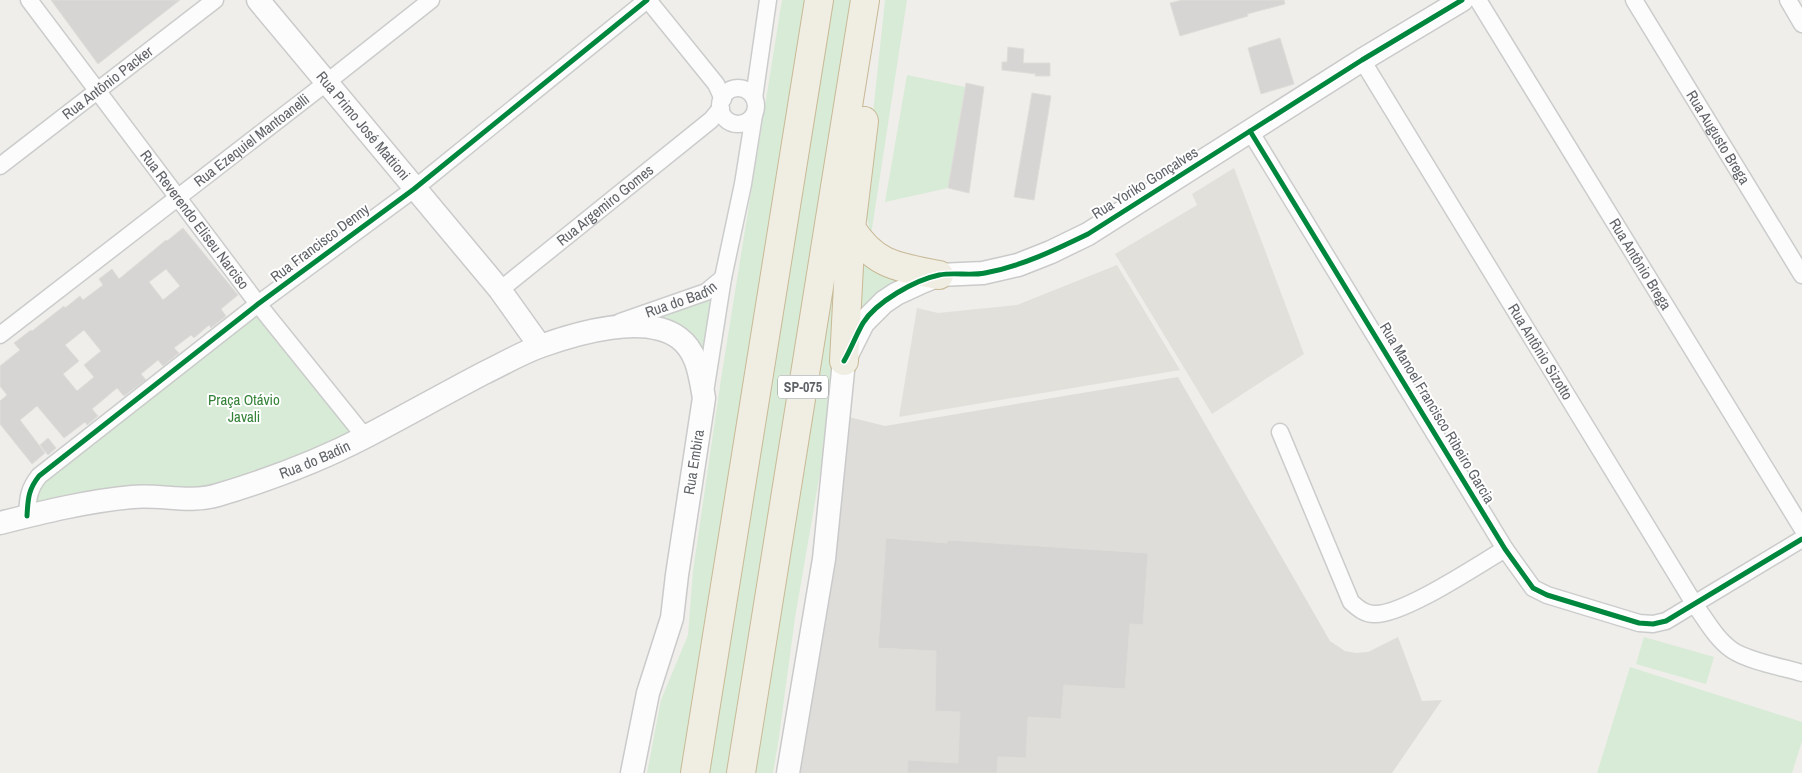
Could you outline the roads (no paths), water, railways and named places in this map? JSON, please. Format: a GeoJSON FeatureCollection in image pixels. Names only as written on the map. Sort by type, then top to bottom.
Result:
{"type":"FeatureCollection","features":[{"type":"Feature","properties":{"kind":"highway","name":"SP-075"},"geometry":{"type":"LineString","coordinates":[[695,773],[819,0]]}},
{"type":"Feature","properties":{"kind":"highway","name":"SP-075"},"geometry":{"type":"LineString","coordinates":[[741,773],[865,0]]}},
{"type":"Feature","properties":{"kind":"highway"},"geometry":{"type":"LineString","coordinates":[[844,361],[852,228],[878,0]]}},
{"type":"Feature","properties":{"kind":"highway"},"geometry":{"type":"LineString","coordinates":[[852,228],[869,252],[883,261],[939,275]]}},
{"type":"Feature","properties":{"kind":"main road","name":"Rua Primo José Mattioni"},"geometry":{"type":"LineString","coordinates":[[258,0],[500,290],[540,346]]}},
{"type":"Feature","properties":{"kind":"main road","name":"Rua Yoriko Gonçalves"},"geometry":{"type":"LineString","coordinates":[[844,361],[863,323],[884,302],[909,287],[939,275],[983,273],[1018,265],[1088,234],[1362,60],[1462,0]]}},
{"type":"Feature","properties":{"kind":"main road","name":"Rua do Badin"},"geometry":{"type":"LineString","coordinates":[[0,523],[27,516],[134,497],[189,500],[210,497],[260,481],[329,454],[365,437],[540,346],[609,326],[658,328],[678,337],[691,351],[699,370],[704,398]]}},
{"type":"Feature","properties":{"kind":"main road"},"geometry":{"type":"LineString","coordinates":[[788,773],[824,559],[844,361]]}},
{"type":"Feature","properties":{"kind":"main road","name":"Rua Embira"},"geometry":{"type":"LineString","coordinates":[[632,773],[648,693],[672,618],[704,398]]}},
{"type":"Feature","properties":{"kind":"street","name":"Rua Reverendo Eliseu Narciso"},"geometry":{"type":"LineString","coordinates":[[29,0],[258,304],[365,437]]}},
{"type":"Feature","properties":{"kind":"street","name":"Rua Antônio Packer"},"geometry":{"type":"LineString","coordinates":[[0,166],[215,0]]}},
{"type":"Feature","properties":{"kind":"street","name":"Rua Ezequiel Mantoanelli"},"geometry":{"type":"LineString","coordinates":[[0,335],[432,0]]}},
{"type":"Feature","properties":{"kind":"street"},"geometry":{"type":"LineString","coordinates":[[648,0],[731,101],[747,149]]}},
{"type":"Feature","properties":{"kind":"street","name":"Rua Francisco Denny"},"geometry":{"type":"LineString","coordinates":[[27,516],[31,486],[39,476],[258,304],[414,189],[648,0]]}},
{"type":"Feature","properties":{"kind":"street"},"geometry":{"type":"LineString","coordinates":[[731,101],[768,0]]}},
{"type":"Feature","properties":{"kind":"street","name":"Rua Antônio Brega"},"geometry":{"type":"LineString","coordinates":[[1478,0],[1802,528]]}},
{"type":"Feature","properties":{"kind":"street","name":"Rua Augusto Brega"},"geometry":{"type":"LineString","coordinates":[[1634,0],[1802,276]]}},
{"type":"Feature","properties":{"kind":"street"},"geometry":{"type":"LineString","coordinates":[[1788,0],[1802,24]]}},
{"type":"Feature","properties":{"kind":"street","name":"Rua Antônio Sizotto"},"geometry":{"type":"LineString","coordinates":[[1362,60],[1695,605],[1722,642],[1740,655],[1802,673]]}},
{"type":"Feature","properties":{"kind":"street","name":"Rua Embira"},"geometry":{"type":"LineString","coordinates":[[704,398],[723,278],[743,184],[747,149],[756,103],[731,101]]}},
{"type":"Feature","properties":{"kind":"street","name":"Rua Argemiro Gomes"},"geometry":{"type":"LineString","coordinates":[[500,290],[731,101],[745,123],[754,115]]}},
{"type":"Feature","properties":{"kind":"street","name":"Rua Manoel Francisco Ribeiro Garcia"},"geometry":{"type":"LineString","coordinates":[[1250,131],[1505,549],[1533,588],[1639,623],[1653,624],[1666,621],[1695,605]]}},
{"type":"Feature","properties":{"kind":"street","name":"Rua do Badin"},"geometry":{"type":"LineString","coordinates":[[609,326],[706,292],[723,278]]}},
{"type":"Feature","properties":{"kind":"street"},"geometry":{"type":"LineString","coordinates":[[1280,432],[1351,602],[1363,612],[1375,615],[1404,607],[1505,549]]}},
{"type":"Feature","properties":{"kind":"street"},"geometry":{"type":"LineString","coordinates":[[1695,605],[1802,539]]}},
{"type":"Feature","properties":{"kind":"park label","name":"Praça Otávio Javali"},"geometry":{"type":"Point","coordinates":[244,408]}}]}
